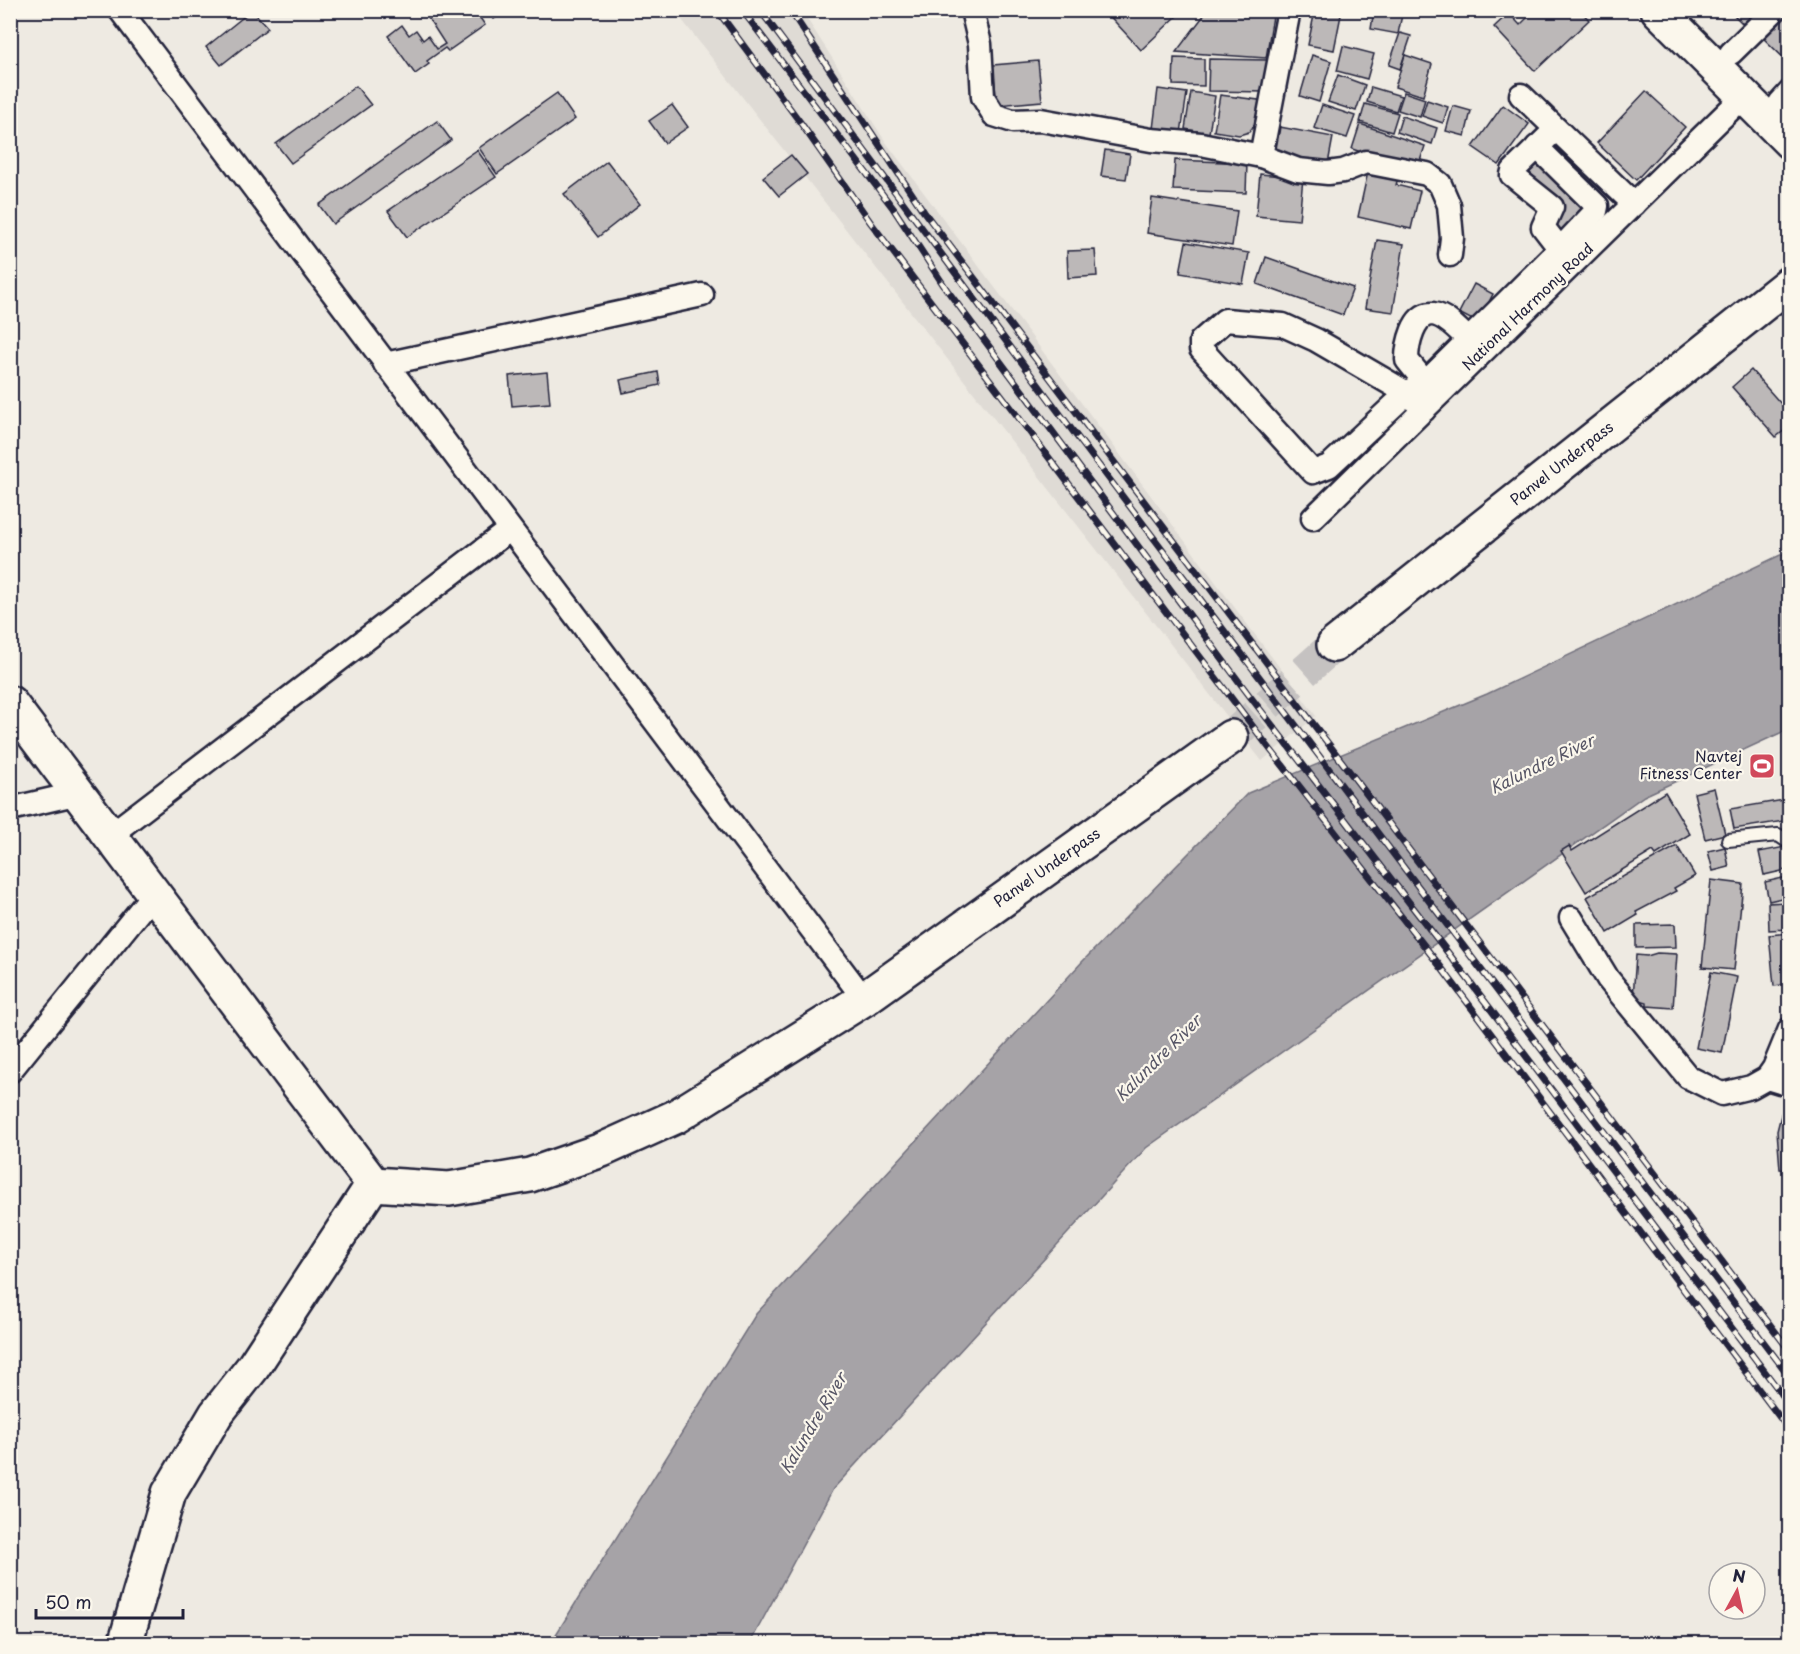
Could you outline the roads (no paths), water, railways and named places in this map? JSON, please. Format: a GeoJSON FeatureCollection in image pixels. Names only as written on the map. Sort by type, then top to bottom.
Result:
{"type":"FeatureCollection","features":[{"type":"Feature","properties":{"kind":"main road"},"geometry":{"type":"LineString","coordinates":[[1658,10],[1790,142]]}},
{"type":"Feature","properties":{"kind":"main road"},"geometry":{"type":"LineString","coordinates":[[1688,10],[1731,53],[1786,102]]}},
{"type":"Feature","properties":{"kind":"main road","name":"Panvel Underpass"},"geometry":{"type":"LineString","coordinates":[[1334,645],[1790,283]]}},
{"type":"Feature","properties":{"kind":"main road"},"geometry":{"type":"LineString","coordinates":[[10,703],[373,1184],[253,1367],[216,1414],[169,1493],[125,1644]]}},
{"type":"Feature","properties":{"kind":"main road","name":"Panvel Underpass"},"geometry":{"type":"LineString","coordinates":[[373,1184],[449,1189],[530,1175],[602,1150],[675,1117],[864,999],[1231,737]]}},
{"type":"Feature","properties":{"kind":"street"},"geometry":{"type":"LineString","coordinates":[[120,10],[864,999]]}},
{"type":"Feature","properties":{"kind":"street"},"geometry":{"type":"LineString","coordinates":[[972,10],[980,44],[983,97],[994,115],[1013,121],[1041,120],[1151,140],[1201,144],[1261,156],[1298,170],[1328,173],[1343,171],[1366,162],[1427,174],[1440,184],[1449,205],[1452,238],[1450,255]]}},
{"type":"Feature","properties":{"kind":"street"},"geometry":{"type":"LineString","coordinates":[[1261,156],[1289,10]]}},
{"type":"Feature","properties":{"kind":"street"},"geometry":{"type":"LineString","coordinates":[[1731,53],[1775,10]]}},
{"type":"Feature","properties":{"kind":"street"},"geometry":{"type":"LineString","coordinates":[[1521,94],[1634,204]]}},
{"type":"Feature","properties":{"kind":"street","name":"National Harmony Road"},"geometry":{"type":"LineString","coordinates":[[1313,518],[1424,410],[1567,256],[1634,204],[1744,96]]}},
{"type":"Feature","properties":{"kind":"street"},"geometry":{"type":"LineString","coordinates":[[1556,129],[1512,175],[1552,207],[1543,227],[1567,256]]}},
{"type":"Feature","properties":{"kind":"street"},"geometry":{"type":"LineString","coordinates":[[1416,387],[1283,325],[1225,320],[1201,341],[1201,349],[1313,472],[1329,466],[1468,340],[1567,256],[1597,206],[1537,147]]}},
{"type":"Feature","properties":{"kind":"street"},"geometry":{"type":"LineString","coordinates":[[385,364],[702,295]]}},
{"type":"Feature","properties":{"kind":"street"},"geometry":{"type":"LineString","coordinates":[[1424,410],[1407,360],[1412,329],[1426,315],[1433,314],[1446,320],[1468,340]]}},
{"type":"Feature","properties":{"kind":"street"},"geometry":{"type":"LineString","coordinates":[[1329,466],[1347,485]]}},
{"type":"Feature","properties":{"kind":"street"},"geometry":{"type":"LineString","coordinates":[[110,835],[509,530]]}},
{"type":"Feature","properties":{"kind":"street"},"geometry":{"type":"LineString","coordinates":[[10,809],[79,793]]}},
{"type":"Feature","properties":{"kind":"street"},"geometry":{"type":"LineString","coordinates":[[10,1071],[154,893]]}},
{"type":"Feature","properties":{"kind":"street"},"geometry":{"type":"LineString","coordinates":[[1570,918],[1608,979],[1688,1077],[1722,1094],[1751,1087],[1767,1078],[1774,1068],[1790,1029]]}},
{"type":"Feature","properties":{"kind":"street"},"geometry":{"type":"LineString","coordinates":[[1767,1078],[1790,1085]]}},
{"type":"Feature","properties":{"kind":"lane"},"geometry":{"type":"LineString","coordinates":[[1728,840],[1778,835],[1790,843]]}},
{"type":"Feature","properties":{"kind":"water","name":"Kalundre River"},"geometry":{"type":"Polygon","coordinates":[[[1789,551],[1789,729],[1644,796],[1146,1148],[833,1489],[750,1643],[550,1644],[756,1314],[1082,962],[1248,793],[1487,694],[1789,551]]]}},
{"type":"Feature","properties":{"kind":"tunnel"},"geometry":{"type":"LineString","coordinates":[[1231,737],[1334,645]]}},
{"type":"Feature","properties":{"kind":"railway"},"geometry":{"type":"LineString","coordinates":[[717,10],[871,223],[1270,749],[1440,966],[1790,1431]]}},
{"type":"Feature","properties":{"kind":"railway"},"geometry":{"type":"LineString","coordinates":[[742,10],[893,208],[947,290],[1249,695],[1452,958],[1790,1405]]}},
{"type":"Feature","properties":{"kind":"railway"},"geometry":{"type":"LineString","coordinates":[[760,10],[1075,434],[1790,1377]]}},
{"type":"Feature","properties":{"kind":"railway"},"geometry":{"type":"LineString","coordinates":[[790,10],[924,212],[1790,1351]]}},
{"type":"Feature","properties":{"kind":"place","name":"Navtej Fitness Center"},"geometry":{"type":"Point","coordinates":[1762,766]}}]}
